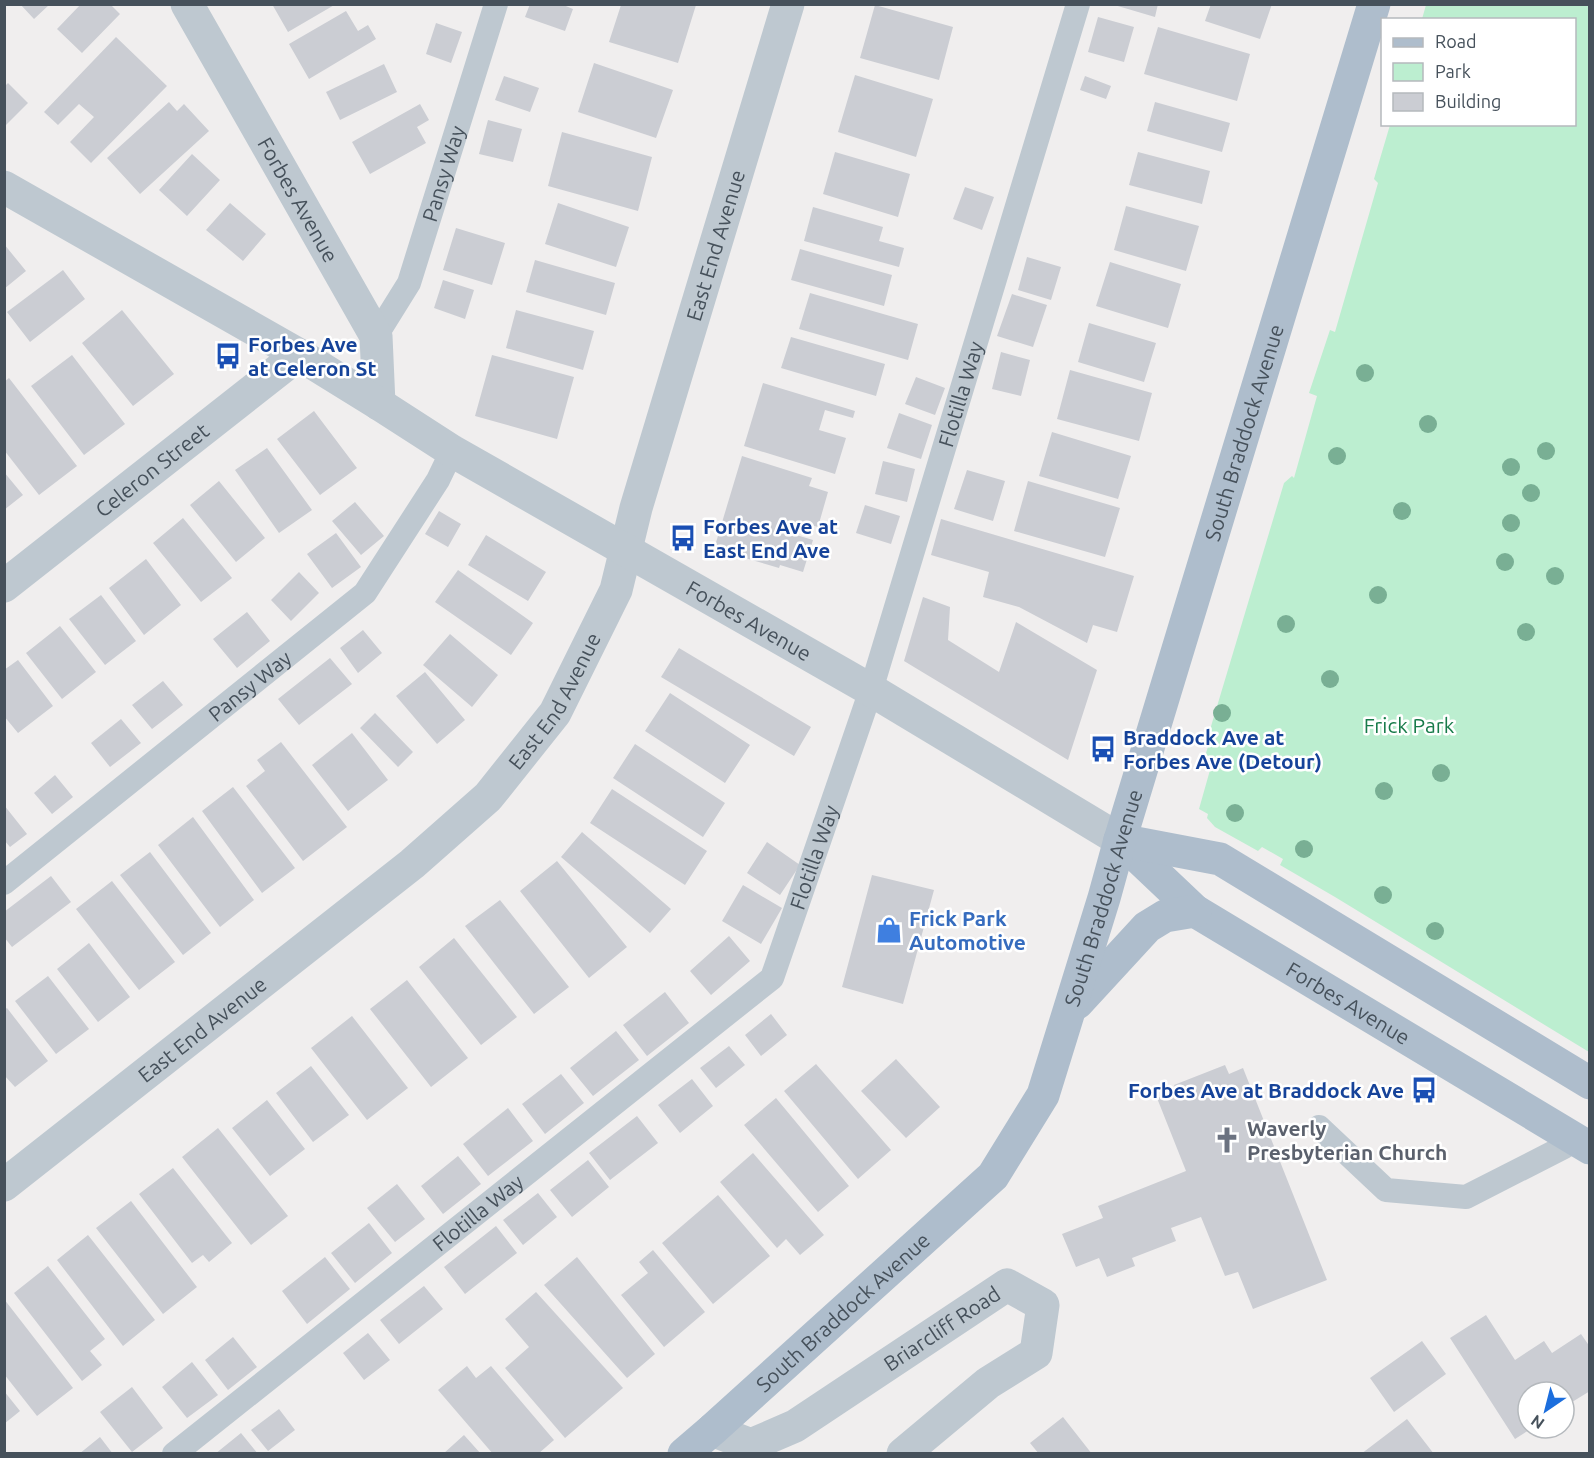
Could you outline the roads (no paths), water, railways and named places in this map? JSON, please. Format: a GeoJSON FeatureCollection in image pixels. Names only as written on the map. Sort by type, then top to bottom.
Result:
{"type":"FeatureCollection","features":[{"type":"Feature","properties":{"kind":"main road","name":"South Braddock Avenue"},"geometry":{"type":"LineString","coordinates":[[684,1454],[993,1176],[1043,1095],[1374,4]]}},
{"type":"Feature","properties":{"kind":"main road","name":"Forbes Avenue"},"geometry":{"type":"LineString","coordinates":[[1120,840],[1195,911],[1580,1142]]}},
{"type":"Feature","properties":{"kind":"main road","name":"Forbes Avenue"},"geometry":{"type":"LineString","coordinates":[[1120,840],[1220,859],[1590,1083]]}},
{"type":"Feature","properties":{"kind":"main road"},"geometry":{"type":"LineString","coordinates":[[1068,1014],[1147,927],[1165,916],[1195,911]]}},
{"type":"Feature","properties":{"kind":"street","name":"Forbes Avenue"},"geometry":{"type":"LineString","coordinates":[[187,4],[376,336],[379,404]]}},
{"type":"Feature","properties":{"kind":"street","name":"East End Avenue"},"geometry":{"type":"LineString","coordinates":[[4,1185],[412,864],[488,797],[555,713],[616,590],[636,508],[788,4]]}},
{"type":"Feature","properties":{"kind":"street","name":"Forbes Avenue"},"geometry":{"type":"LineString","coordinates":[[4,187],[298,355],[452,451],[871,690],[1120,840]]}},
{"type":"Feature","properties":{"kind":"street","name":"Celeron Street"},"geometry":{"type":"LineString","coordinates":[[4,586],[298,355]]}},
{"type":"Feature","properties":{"kind":"street","name":"Briarcliff Road"},"geometry":{"type":"LineString","coordinates":[[712,1430],[751,1445],[795,1426],[1007,1285],[1043,1305],[1036,1353],[988,1383],[903,1454]]}},
{"type":"Feature","properties":{"kind":"lane","name":"Pansy Way"},"geometry":{"type":"LineString","coordinates":[[376,336],[409,283],[496,4]]}},
{"type":"Feature","properties":{"kind":"lane","name":"Flotilla Way"},"geometry":{"type":"LineString","coordinates":[[174,1454],[772,978],[871,690],[1078,4]]}},
{"type":"Feature","properties":{"kind":"lane","name":"Pansy Way"},"geometry":{"type":"LineString","coordinates":[[4,883],[364,593],[438,480],[452,451]]}},
{"type":"Feature","properties":{"kind":"lane"},"geometry":{"type":"LineString","coordinates":[[1319,1127],[1386,1190],[1466,1197],[1564,1147],[1580,1142]]}},
{"type":"Feature","properties":{"kind":"place","name":"Forbes Ave at Celeron St"},"geometry":{"type":"Point","coordinates":[228,356]}},
{"type":"Feature","properties":{"kind":"place","name":"Forbes Ave at East End Ave"},"geometry":{"type":"Point","coordinates":[683,538]}},
{"type":"Feature","properties":{"kind":"place","name":"Braddock Ave at Forbes Ave (Detour)"},"geometry":{"type":"Point","coordinates":[1103,749]}},
{"type":"Feature","properties":{"kind":"place","name":"Frick Park Automotive"},"geometry":{"type":"Point","coordinates":[889,930]}},
{"type":"Feature","properties":{"kind":"place","name":"Forbes Ave at Braddock Ave"},"geometry":{"type":"Point","coordinates":[1424,1090]}},
{"type":"Feature","properties":{"kind":"place","name":"Waverly Presbyterian Church"},"geometry":{"type":"Point","coordinates":[1227,1140]}},
{"type":"Feature","properties":{"kind":"park label","name":"Frick Park"},"geometry":{"type":"Point","coordinates":[1409,725]}}]}
